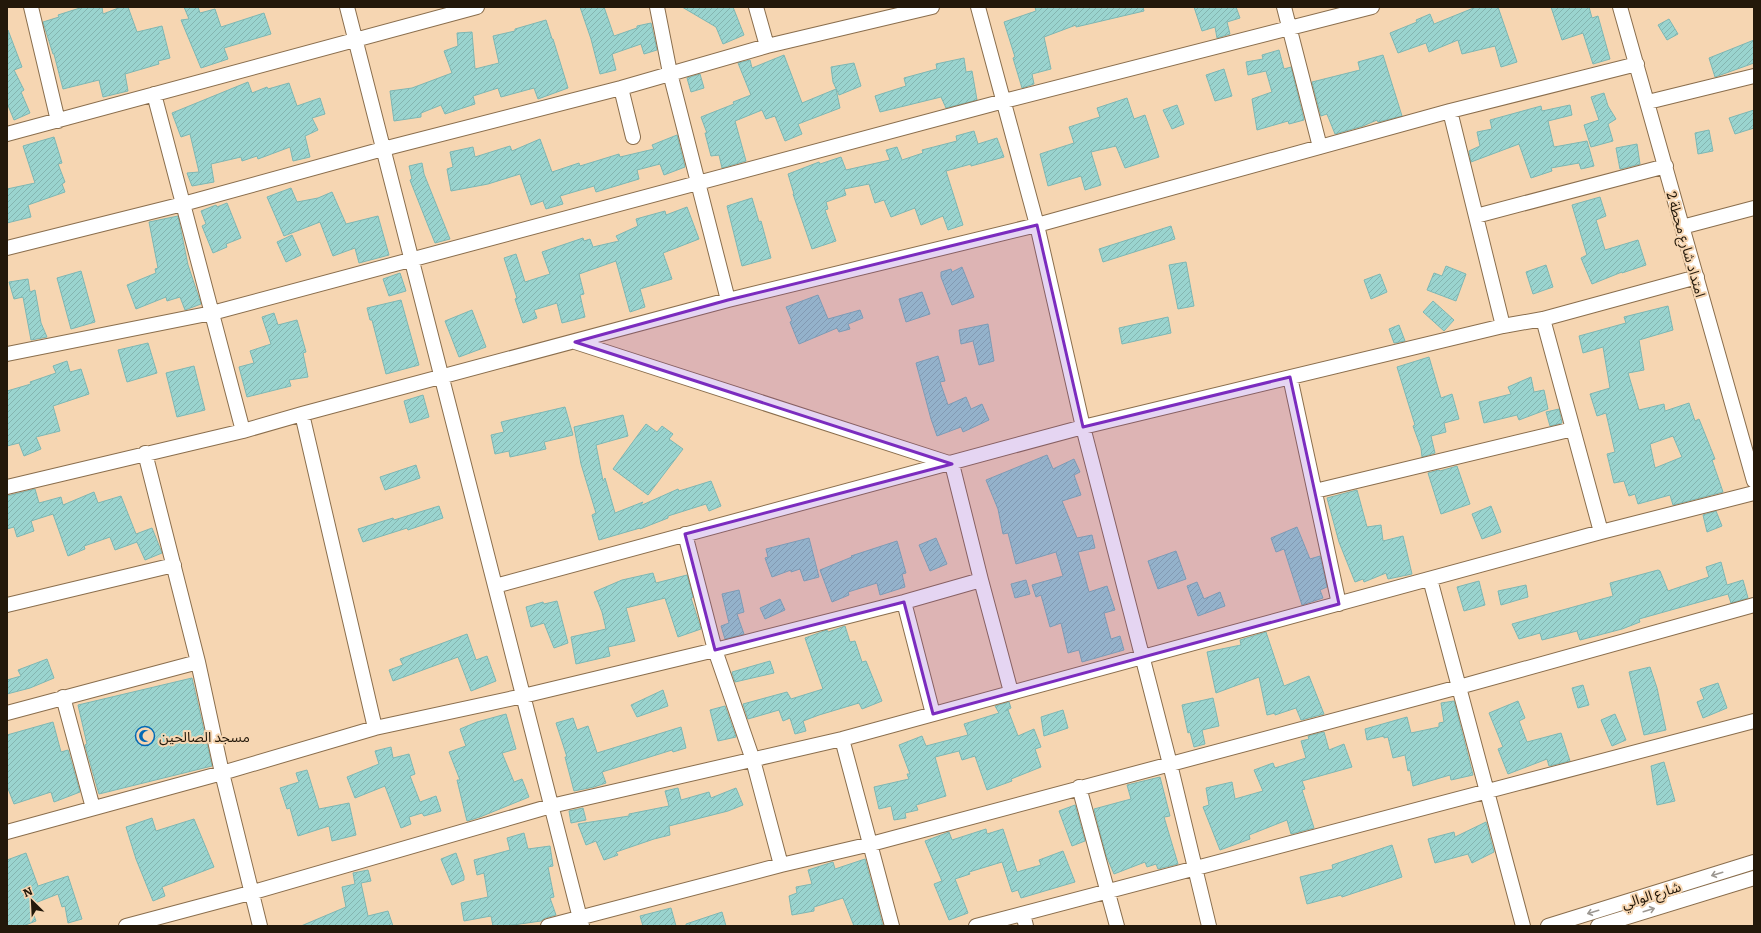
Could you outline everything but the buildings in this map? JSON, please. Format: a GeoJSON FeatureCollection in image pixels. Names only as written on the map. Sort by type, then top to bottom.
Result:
{"type":"FeatureCollection","features":[{"type":"Feature","properties":{"kind":"street"},"geometry":{"type":"LineString","coordinates":[[31,7],[58,121]]}},
{"type":"Feature","properties":{"kind":"street"},"geometry":{"type":"LineString","coordinates":[[347,7],[581,922]]}},
{"type":"Feature","properties":{"kind":"street"},"geometry":{"type":"LineString","coordinates":[[7,134],[477,7]]}},
{"type":"Feature","properties":{"kind":"street"},"geometry":{"type":"LineString","coordinates":[[657,7],[670,74],[728,300]]}},
{"type":"Feature","properties":{"kind":"street"},"geometry":{"type":"LineString","coordinates":[[756,7],[767,46]]}},
{"type":"Feature","properties":{"kind":"street"},"geometry":{"type":"LineString","coordinates":[[7,248],[183,204],[383,149],[621,88],[871,14],[932,7]]}},
{"type":"Feature","properties":{"kind":"street"},"geometry":{"type":"LineString","coordinates":[[978,7],[1037,225],[1083,427],[1170,764],[1209,926]]}},
{"type":"Feature","properties":{"kind":"street"},"geometry":{"type":"LineString","coordinates":[[1284,7],[1320,147]]}},
{"type":"Feature","properties":{"kind":"street"},"geometry":{"type":"LineString","coordinates":[[7,354],[212,313],[411,258],[1004,101],[1372,7]]}},
{"type":"Feature","properties":{"kind":"street","name":"امتداد شارع محطة 2"},"geometry":{"type":"LineString","coordinates":[[1625,8],[1637,64],[1754,480]]}},
{"type":"Feature","properties":{"kind":"street"},"geometry":{"type":"LineString","coordinates":[[7,487],[145,453],[243,431],[728,300],[1037,225],[1450,111],[1637,64]]}},
{"type":"Feature","properties":{"kind":"street"},"geometry":{"type":"LineString","coordinates":[[1648,102],[1754,76]]}},
{"type":"Feature","properties":{"kind":"street"},"geometry":{"type":"LineString","coordinates":[[621,88],[633,137]]}},
{"type":"Feature","properties":{"kind":"street"},"geometry":{"type":"LineString","coordinates":[[154,94],[243,431]]}},
{"type":"Feature","properties":{"kind":"street"},"geometry":{"type":"LineString","coordinates":[[1450,111],[1503,326]]}},
{"type":"Feature","properties":{"kind":"street"},"geometry":{"type":"LineString","coordinates":[[1476,216],[1666,166]]}},
{"type":"Feature","properties":{"kind":"street"},"geometry":{"type":"LineString","coordinates":[[1682,227],[1754,208]]}},
{"type":"Feature","properties":{"kind":"street"},"geometry":{"type":"LineString","coordinates":[[495,586],[685,534],[952,464],[1083,427],[1503,326],[1543,319],[1697,277]]}},
{"type":"Feature","properties":{"kind":"street"},"geometry":{"type":"LineString","coordinates":[[1543,319],[1601,532]]}},
{"type":"Feature","properties":{"kind":"street"},"geometry":{"type":"LineString","coordinates":[[575,342],[952,464]]}},
{"type":"Feature","properties":{"kind":"street"},"geometry":{"type":"LineString","coordinates":[[1290,377],[1339,604]]}},
{"type":"Feature","properties":{"kind":"street"},"geometry":{"type":"LineString","coordinates":[[302,414],[375,728]]}},
{"type":"Feature","properties":{"kind":"street"},"geometry":{"type":"LineString","coordinates":[[1315,491],[1573,429]]}},
{"type":"Feature","properties":{"kind":"street"},"geometry":{"type":"LineString","coordinates":[[145,453],[198,662],[222,774],[250,893],[260,926]]}},
{"type":"Feature","properties":{"kind":"street"},"geometry":{"type":"LineString","coordinates":[[952,464],[1010,692]]}},
{"type":"Feature","properties":{"kind":"street"},"geometry":{"type":"LineString","coordinates":[[126,926],[250,893],[551,806],[842,739],[1601,532],[1754,493]]}},
{"type":"Feature","properties":{"kind":"street"},"geometry":{"type":"LineString","coordinates":[[685,534],[715,650],[753,760],[781,865]]}},
{"type":"Feature","properties":{"kind":"street"},"geometry":{"type":"LineString","coordinates":[[7,605],[174,565]]}},
{"type":"Feature","properties":{"kind":"street"},"geometry":{"type":"LineString","coordinates":[[1430,579],[1523,926]]}},
{"type":"Feature","properties":{"kind":"street"},"geometry":{"type":"LineString","coordinates":[[7,832],[222,774],[375,728],[523,696],[715,650],[904,602],[981,580]]}},
{"type":"Feature","properties":{"kind":"street"},"geometry":{"type":"LineString","coordinates":[[904,602],[933,714]]}},
{"type":"Feature","properties":{"kind":"street"},"geometry":{"type":"LineString","coordinates":[[548,926],[581,922],[781,865],[871,844],[1079,787],[1460,687],[1754,605]]}},
{"type":"Feature","properties":{"kind":"street"},"geometry":{"type":"LineString","coordinates":[[7,713],[198,662]]}},
{"type":"Feature","properties":{"kind":"street"},"geometry":{"type":"LineString","coordinates":[[63,697],[93,808]]}},
{"type":"Feature","properties":{"kind":"street"},"geometry":{"type":"LineString","coordinates":[[976,926],[1024,920],[1107,891],[1754,721]]}},
{"type":"Feature","properties":{"kind":"street"},"geometry":{"type":"LineString","coordinates":[[842,739],[892,926]]}},
{"type":"Feature","properties":{"kind":"street"},"geometry":{"type":"LineString","coordinates":[[1079,787],[1117,926]]}},
{"type":"Feature","properties":{"kind":"street","name":"شارع الوالي"},"geometry":{"type":"LineString","coordinates":[[1548,926],[1754,862]]}},
{"type":"Feature","properties":{"kind":"street","name":"شارع الوالي"},"geometry":{"type":"LineString","coordinates":[[1598,926],[1754,878]]}},
{"type":"Feature","properties":{"kind":"highlighted area"},"geometry":{"type":"Polygon","coordinates":[[[1037,225],[1083,427],[1290,377],[1339,604],[933,714],[904,602],[715,650],[685,534],[952,464],[575,342],[728,300],[1037,225]]]}},
{"type":"Feature","properties":{"kind":"place","name":"مسجد الصالحين"},"geometry":{"type":"Point","coordinates":[145,736]}}]}
